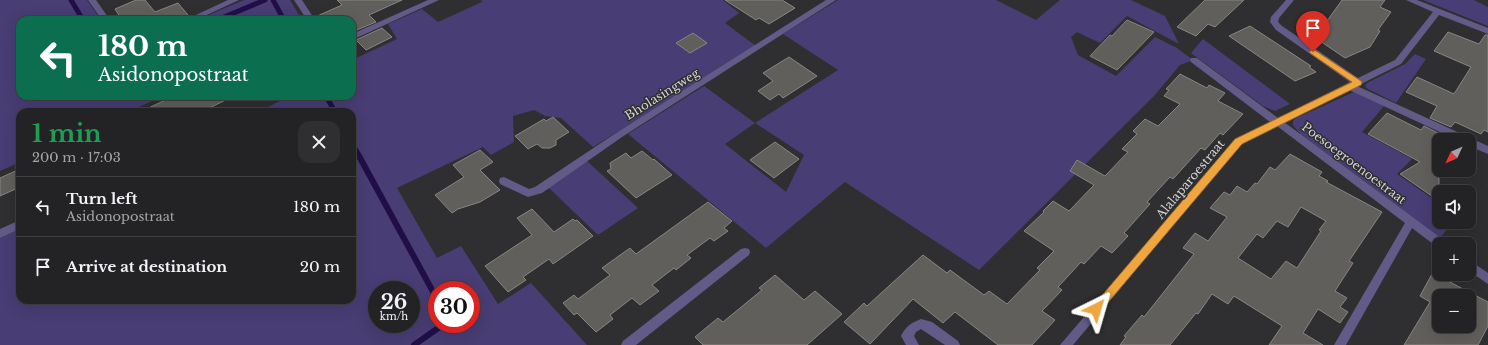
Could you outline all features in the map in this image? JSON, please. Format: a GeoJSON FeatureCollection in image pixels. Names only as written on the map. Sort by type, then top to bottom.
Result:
{"type":"FeatureCollection","features":[{"type":"Feature","properties":{"kind":"street"},"geometry":{"type":"LineString","coordinates":[[92,0],[103,16]]}},
{"type":"Feature","properties":{"kind":"street"},"geometry":{"type":"LineString","coordinates":[[198,16],[235,0]]}},
{"type":"Feature","properties":{"kind":"street"},"geometry":{"type":"LineString","coordinates":[[298,0],[309,16]]}},
{"type":"Feature","properties":{"kind":"street"},"geometry":{"type":"LineString","coordinates":[[356,36],[435,0]]}},
{"type":"Feature","properties":{"kind":"street","name":"Bholasingweg"},"geometry":{"type":"LineString","coordinates":[[504,181],[528,193],[538,190],[619,135],[832,0]]}},
{"type":"Feature","properties":{"kind":"street"},"geometry":{"type":"LineString","coordinates":[[1290,0],[1275,17],[1274,22],[1279,28],[1354,85],[1452,133]]}},
{"type":"Feature","properties":{"kind":"street"},"geometry":{"type":"LineString","coordinates":[[1410,0],[1488,31]]}},
{"type":"Feature","properties":{"kind":"street","name":"Alalaparoestraat"},"geometry":{"type":"LineString","coordinates":[[1066,345],[1239,141],[1398,62],[1438,11]]}},
{"type":"Feature","properties":{"kind":"street","name":"Poesoegroenoestraat"},"geometry":{"type":"LineString","coordinates":[[1194,60],[1432,237]]}},
{"type":"Feature","properties":{"kind":"street"},"geometry":{"type":"LineString","coordinates":[[1476,145],[1488,150]]}},
{"type":"Feature","properties":{"kind":"street"},"geometry":{"type":"LineString","coordinates":[[1340,345],[1411,221]]}},
{"type":"Feature","properties":{"kind":"street"},"geometry":{"type":"LineString","coordinates":[[0,234],[16,226]]}},
{"type":"Feature","properties":{"kind":"street"},"geometry":{"type":"LineString","coordinates":[[627,345],[745,252]]}},
{"type":"Feature","properties":{"kind":"street"},"geometry":{"type":"LineString","coordinates":[[1476,270],[1488,279]]}},
{"type":"Feature","properties":{"kind":"street"},"geometry":{"type":"LineString","coordinates":[[913,345],[908,336],[912,328],[921,324],[928,326],[954,345]]}},
{"type":"Feature","properties":{"kind":"shaded area"},"geometry":{"type":"Polygon","coordinates":[[[0,0],[87,0],[98,16],[16,16],[16,100],[154,100],[137,108],[16,108],[16,164],[0,171],[0,0]]]}},
{"type":"Feature","properties":{"kind":"shaded area"},"geometry":{"type":"Polygon","coordinates":[[[244,0],[290,0],[300,16],[206,16],[244,0]]]}},
{"type":"Feature","properties":{"kind":"shaded area"},"geometry":{"type":"Polygon","coordinates":[[[481,0],[723,0],[739,13],[725,23],[756,46],[593,147],[561,118],[545,116],[534,110],[513,116],[514,142],[491,155],[483,147],[397,188],[437,258],[461,246],[498,304],[531,283],[587,345],[0,345],[0,238],[16,231],[16,304],[356,304],[356,108],[266,108],[282,100],[356,100],[356,58],[397,39],[388,24],[422,9],[438,22],[482,2],[481,0]]]}},
{"type":"Feature","properties":{"kind":"shaded area"},"geometry":{"type":"Polygon","coordinates":[[[838,0],[996,0],[1036,20],[1060,0],[1131,0],[1165,16],[1179,44],[1127,16],[1100,43],[1077,32],[1071,37],[1078,55],[1116,76],[1155,37],[1177,48],[1193,60],[1180,65],[1154,96],[979,270],[845,182],[766,248],[628,134],[704,86],[755,123],[838,70],[783,34],[838,0]],[[755,123],[725,144],[786,192],[804,155],[755,123]]]}},
{"type":"Feature","properties":{"kind":"shaded area"},"geometry":{"type":"Polygon","coordinates":[[[1423,0],[1474,0],[1488,7],[1488,26],[1423,0]]]}},
{"type":"Feature","properties":{"kind":"shaded area"},"geometry":{"type":"Polygon","coordinates":[[[1203,39],[1290,104],[1275,111],[1263,106],[1191,53],[1203,39]]]}},
{"type":"Feature","properties":{"kind":"shaded area"},"geometry":{"type":"Polygon","coordinates":[[[1415,54],[1426,59],[1396,103],[1365,86],[1367,83],[1405,64],[1415,54]]]}},
{"type":"Feature","properties":{"kind":"shaded area"},"geometry":{"type":"Polygon","coordinates":[[[1354,92],[1384,106],[1362,132],[1412,159],[1397,174],[1432,198],[1432,229],[1447,229],[1441,237],[1439,237],[1302,136],[1293,125],[1293,121],[1296,118],[1354,92]]]}},
{"type":"Feature","properties":{"kind":"shaded area"},"geometry":{"type":"Polygon","coordinates":[[[587,161],[638,208],[598,235],[548,187],[587,161]]]}},
{"type":"Feature","properties":{"kind":"building"},"geometry":{"type":"Polygon","coordinates":[[[136,0],[145,0],[155,12],[178,3],[188,15],[119,16],[115,9],[136,0]]]}},
{"type":"Feature","properties":{"kind":"building"},"geometry":{"type":"Polygon","coordinates":[[[337,0],[402,0],[369,15],[376,22],[356,30],[356,16],[317,16],[342,5],[337,0]]]}},
{"type":"Feature","properties":{"kind":"building"},"geometry":{"type":"Polygon","coordinates":[[[725,0],[782,0],[795,8],[769,24],[759,18],[756,20],[725,0]]]}},
{"type":"Feature","properties":{"kind":"building"},"geometry":{"type":"Polygon","coordinates":[[[1205,0],[1244,0],[1215,27],[1208,24],[1196,36],[1177,27],[1205,0]]]}},
{"type":"Feature","properties":{"kind":"building"},"geometry":{"type":"Polygon","coordinates":[[[1342,0],[1385,0],[1380,7],[1391,12],[1378,30],[1380,31],[1370,47],[1345,58],[1304,30],[1327,21],[1342,0]]]}},
{"type":"Feature","properties":{"kind":"building"},"geometry":{"type":"Polygon","coordinates":[[[1127,20],[1154,32],[1117,70],[1090,56],[1110,35],[1112,36],[1127,20]]]}},
{"type":"Feature","properties":{"kind":"building"},"geometry":{"type":"Polygon","coordinates":[[[1250,26],[1311,66],[1309,67],[1316,72],[1295,81],[1229,36],[1250,26]]]}},
{"type":"Feature","properties":{"kind":"building"},"geometry":{"type":"Polygon","coordinates":[[[382,28],[392,37],[366,50],[356,40],[382,28]]]}},
{"type":"Feature","properties":{"kind":"building"},"geometry":{"type":"Polygon","coordinates":[[[1448,32],[1479,44],[1485,35],[1488,35],[1488,132],[1484,130],[1481,134],[1455,122],[1451,127],[1430,118],[1437,106],[1406,92],[1417,77],[1454,94],[1471,67],[1434,51],[1448,32]]]}},
{"type":"Feature","properties":{"kind":"building"},"geometry":{"type":"Polygon","coordinates":[[[693,33],[707,43],[690,53],[676,43],[693,33]]]}},
{"type":"Feature","properties":{"kind":"building"},"geometry":{"type":"Polygon","coordinates":[[[789,57],[817,76],[783,98],[779,94],[770,100],[758,91],[773,81],[763,73],[789,57]]]}},
{"type":"Feature","properties":{"kind":"building"},"geometry":{"type":"Polygon","coordinates":[[[1180,74],[1207,88],[1209,85],[1225,93],[1218,101],[1243,114],[1223,135],[1220,133],[1205,150],[1201,148],[1173,179],[1170,177],[1147,202],[1150,204],[1124,233],[1128,236],[1112,253],[1101,246],[1084,264],[1081,262],[1058,287],[1062,290],[1042,311],[1055,320],[1032,345],[998,345],[955,312],[943,323],[913,299],[870,344],[844,322],[864,303],[867,306],[923,255],[947,273],[950,270],[984,295],[989,291],[1007,304],[1040,270],[1037,268],[1054,251],[1024,231],[1053,201],[1069,211],[1094,185],[1070,171],[1077,160],[1105,176],[1128,152],[1122,149],[1137,134],[1133,131],[1145,119],[1158,126],[1180,104],[1164,96],[1169,90],[1166,89],[1180,74]]]}},
{"type":"Feature","properties":{"kind":"building"},"geometry":{"type":"Polygon","coordinates":[[[166,100],[226,100],[209,108],[148,108],[166,100]]]}},
{"type":"Feature","properties":{"kind":"building"},"geometry":{"type":"Polygon","coordinates":[[[1387,113],[1421,130],[1424,126],[1438,133],[1432,133],[1432,177],[1439,177],[1439,185],[1432,185],[1432,196],[1400,174],[1420,162],[1368,134],[1387,113]]]}},
{"type":"Feature","properties":{"kind":"building"},"geometry":{"type":"Polygon","coordinates":[[[553,117],[569,132],[556,140],[556,145],[550,148],[542,148],[537,144],[528,149],[515,136],[544,119],[546,121],[553,117]]]}},
{"type":"Feature","properties":{"kind":"building"},"geometry":{"type":"Polygon","coordinates":[[[775,142],[799,159],[774,178],[750,160],[775,142]]]}},
{"type":"Feature","properties":{"kind":"building"},"geometry":{"type":"Polygon","coordinates":[[[480,150],[493,162],[480,170],[500,190],[480,202],[458,209],[452,213],[435,195],[464,177],[453,165],[480,150]]]}},
{"type":"Feature","properties":{"kind":"building"},"geometry":{"type":"Polygon","coordinates":[[[642,151],[653,160],[654,159],[672,175],[636,198],[607,171],[611,169],[610,163],[626,153],[631,158],[642,151]]]}},
{"type":"Feature","properties":{"kind":"building"},"geometry":{"type":"Polygon","coordinates":[[[1290,154],[1322,172],[1319,176],[1328,181],[1326,182],[1382,212],[1349,261],[1353,263],[1335,291],[1347,298],[1340,307],[1348,312],[1340,323],[1318,309],[1303,333],[1323,345],[1269,345],[1282,326],[1234,296],[1228,304],[1212,294],[1198,314],[1196,313],[1170,345],[1120,345],[1126,337],[1124,336],[1142,315],[1144,317],[1194,254],[1183,248],[1195,233],[1208,241],[1227,217],[1210,208],[1224,192],[1230,195],[1237,186],[1247,192],[1255,183],[1257,184],[1270,167],[1275,170],[1290,154]],[[1301,207],[1288,227],[1277,221],[1263,238],[1257,234],[1238,258],[1271,279],[1286,261],[1297,268],[1321,231],[1319,230],[1326,221],[1301,207]]]}},
{"type":"Feature","properties":{"kind":"building"},"geometry":{"type":"Polygon","coordinates":[[[16,171],[16,189],[0,196],[0,178],[16,171]]]}},
{"type":"Feature","properties":{"kind":"building"},"geometry":{"type":"Polygon","coordinates":[[[708,202],[732,221],[724,228],[728,231],[714,241],[710,238],[687,255],[691,258],[676,270],[674,268],[652,285],[659,291],[640,305],[632,298],[610,315],[613,319],[596,332],[577,313],[574,315],[563,303],[574,295],[578,299],[610,275],[602,268],[630,248],[636,254],[708,202]]]}},
{"type":"Feature","properties":{"kind":"building"},"geometry":{"type":"Polygon","coordinates":[[[532,209],[554,232],[573,219],[575,221],[577,220],[593,236],[553,264],[549,259],[523,277],[526,280],[508,292],[485,266],[532,235],[517,218],[532,209]]]}},
{"type":"Feature","properties":{"kind":"building"},"geometry":{"type":"Polygon","coordinates":[[[1432,274],[1432,281],[1448,281],[1463,289],[1432,289],[1432,333],[1476,333],[1476,296],[1488,302],[1488,326],[1478,345],[1404,345],[1430,302],[1420,296],[1432,274]]]}},
{"type":"Feature","properties":{"kind":"building"},"geometry":{"type":"Polygon","coordinates":[[[775,275],[804,300],[815,291],[842,314],[807,345],[703,345],[695,337],[718,318],[723,322],[762,290],[759,288],[775,275]]]}},
{"type":"Feature","properties":{"kind":"waterway"},"geometry":{"type":"LineString","coordinates":[[71,0],[81,16]]}},
{"type":"Feature","properties":{"kind":"waterway"},"geometry":{"type":"LineString","coordinates":[[227,16],[265,0]]}},
{"type":"Feature","properties":{"kind":"waterway"},"geometry":{"type":"LineString","coordinates":[[273,0],[282,16]]}},
{"type":"Feature","properties":{"kind":"waterway"},"geometry":{"type":"LineString","coordinates":[[328,100],[333,108]]}},
{"type":"Feature","properties":{"kind":"waterway"},"geometry":{"type":"LineString","coordinates":[[356,150],[360,157]]}},
{"type":"Feature","properties":{"kind":"waterway"},"geometry":{"type":"LineString","coordinates":[[359,156],[428,282]]}},
{"type":"Feature","properties":{"kind":"waterway"},"geometry":{"type":"LineString","coordinates":[[414,345],[431,333]]}},
{"type":"Feature","properties":{"kind":"route"},"geometry":{"type":"LineString","coordinates":[[1096,309],[1239,141],[1277,121],[1358,83],[1313,52]]}}]}
